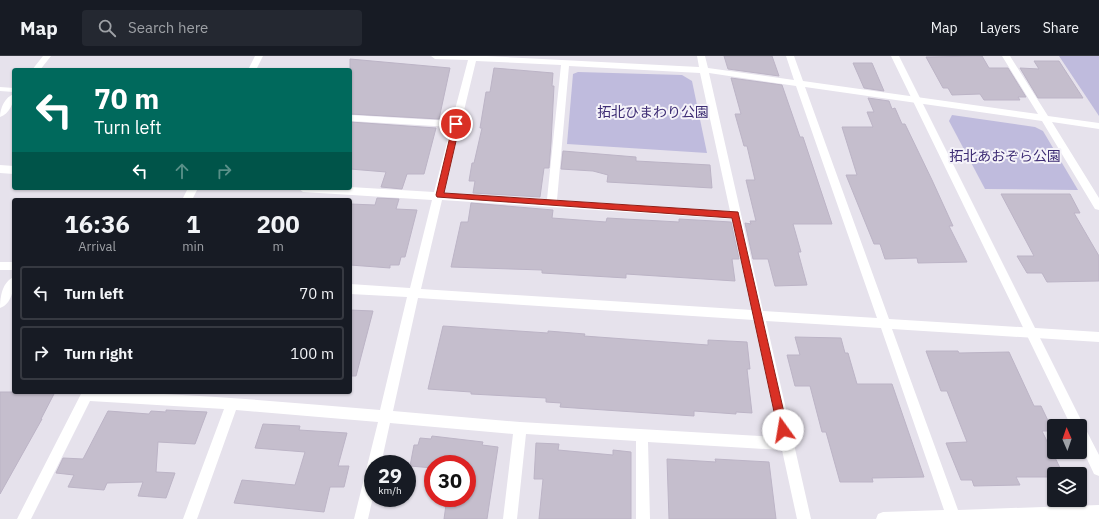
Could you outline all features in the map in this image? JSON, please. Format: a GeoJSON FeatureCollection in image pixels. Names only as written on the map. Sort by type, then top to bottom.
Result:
{"type":"FeatureCollection","features":[{"type":"Feature","properties":{"kind":"street"},"geometry":{"type":"LineString","coordinates":[[38,68],[47,56]]}},
{"type":"Feature","properties":{"kind":"street"},"geometry":{"type":"LineString","coordinates":[[253,68],[259,56]]}},
{"type":"Feature","properties":{"kind":"street"},"geometry":{"type":"LineString","coordinates":[[435,56],[704,70],[1099,126]]}},
{"type":"Feature","properties":{"kind":"street"},"geometry":{"type":"LineString","coordinates":[[701,56],[757,314],[804,519]]}},
{"type":"Feature","properties":{"kind":"street"},"geometry":{"type":"LineString","coordinates":[[790,56],[954,518]]}},
{"type":"Feature","properties":{"kind":"street"},"geometry":{"type":"LineString","coordinates":[[895,56],[1074,419]]}},
{"type":"Feature","properties":{"kind":"street"},"geometry":{"type":"LineString","coordinates":[[1006,56],[1099,206]]}},
{"type":"Feature","properties":{"kind":"street"},"geometry":{"type":"LineString","coordinates":[[376,455],[414,293],[440,195],[473,57]]}},
{"type":"Feature","properties":{"kind":"street"},"geometry":{"type":"LineString","coordinates":[[552,203],[565,62]]}},
{"type":"Feature","properties":{"kind":"street"},"geometry":{"type":"LineString","coordinates":[[0,114],[12,100]]}},
{"type":"Feature","properties":{"kind":"street"},"geometry":{"type":"LineString","coordinates":[[352,118],[456,124]]}},
{"type":"Feature","properties":{"kind":"street"},"geometry":{"type":"LineString","coordinates":[[0,169],[12,170]]}},
{"type":"Feature","properties":{"kind":"street"},"geometry":{"type":"LineString","coordinates":[[342,190],[735,214]]}},
{"type":"Feature","properties":{"kind":"street"},"geometry":{"type":"LineString","coordinates":[[0,266],[12,266]]}},
{"type":"Feature","properties":{"kind":"street"},"geometry":{"type":"LineString","coordinates":[[0,303],[12,285]]}},
{"type":"Feature","properties":{"kind":"street"},"geometry":{"type":"LineString","coordinates":[[352,289],[885,322],[1099,337]]}},
{"type":"Feature","properties":{"kind":"street"},"geometry":{"type":"LineString","coordinates":[[24,519],[87,394]]}},
{"type":"Feature","properties":{"kind":"street"},"geometry":{"type":"LineString","coordinates":[[101,394],[520,428],[786,444]]}},
{"type":"Feature","properties":{"kind":"street"},"geometry":{"type":"LineString","coordinates":[[190,519],[232,404]]}},
{"type":"Feature","properties":{"kind":"street"},"geometry":{"type":"LineString","coordinates":[[510,519],[520,428]]}},
{"type":"Feature","properties":{"kind":"street"},"geometry":{"type":"LineString","coordinates":[[642,436],[643,519]]}},
{"type":"Feature","properties":{"kind":"street"},"geometry":{"type":"LineString","coordinates":[[1087,445],[1099,470]]}},
{"type":"Feature","properties":{"kind":"street"},"geometry":{"type":"LineString","coordinates":[[361,519],[364,506]]}},
{"type":"Feature","properties":{"kind":"street"},"geometry":{"type":"LineString","coordinates":[[883,519],[954,518],[1099,512]]}},
{"type":"Feature","properties":{"kind":"lane"},"geometry":{"type":"LineString","coordinates":[[0,89],[12,90]]}},
{"type":"Feature","properties":{"kind":"green space"},"geometry":{"type":"Polygon","coordinates":[[[1059,56],[1099,56],[1099,116],[1059,56]]]}},
{"type":"Feature","properties":{"kind":"green space","name":"拓北ひまわり公園"},"geometry":{"type":"Polygon","coordinates":[[[578,72],[682,75],[692,81],[707,153],[567,144],[573,74],[578,72]]]}},
{"type":"Feature","properties":{"kind":"green space","name":"拓北あおぞら公園"},"geometry":{"type":"Polygon","coordinates":[[[952,115],[1035,127],[1043,131],[1078,190],[985,189],[949,121],[952,115]]]}},
{"type":"Feature","properties":{"kind":"building"},"geometry":{"type":"Polygon","coordinates":[[[724,56],[772,56],[779,76],[728,69],[724,56]]]}},
{"type":"Feature","properties":{"kind":"building"},"geometry":{"type":"Polygon","coordinates":[[[982,56],[989,68],[1008,68],[1026,97],[1018,97],[1020,100],[984,100],[980,94],[952,95],[948,88],[943,88],[926,57],[982,56]]]}},
{"type":"Feature","properties":{"kind":"building"},"geometry":{"type":"Polygon","coordinates":[[[350,59],[450,68],[439,119],[352,114],[352,68],[350,68],[350,59]]]}},
{"type":"Feature","properties":{"kind":"building"},"geometry":{"type":"Polygon","coordinates":[[[1034,61],[1059,61],[1083,98],[1038,98],[1020,68],[1039,69],[1034,61]]]}},
{"type":"Feature","properties":{"kind":"building"},"geometry":{"type":"Polygon","coordinates":[[[853,63],[872,63],[884,91],[864,88],[853,63]]]}},
{"type":"Feature","properties":{"kind":"building"},"geometry":{"type":"Polygon","coordinates":[[[494,68],[553,73],[552,86],[554,86],[549,168],[544,168],[540,197],[473,193],[475,181],[469,181],[472,163],[474,163],[482,128],[480,128],[486,92],[490,92],[494,68]]]}},
{"type":"Feature","properties":{"kind":"building"},"geometry":{"type":"Polygon","coordinates":[[[731,78],[782,85],[800,137],[803,137],[832,224],[793,224],[801,252],[798,252],[807,285],[775,286],[768,259],[753,259],[745,223],[751,224],[750,221],[756,221],[746,180],[755,180],[747,146],[744,146],[735,114],[741,114],[731,78]]]}},
{"type":"Feature","properties":{"kind":"building"},"geometry":{"type":"Polygon","coordinates":[[[868,98],[889,101],[892,109],[895,108],[902,124],[905,124],[953,226],[949,226],[967,262],[918,263],[917,258],[885,259],[880,244],[874,244],[846,175],[857,175],[842,127],[873,127],[867,112],[874,112],[868,98]]]}},
{"type":"Feature","properties":{"kind":"building"},"geometry":{"type":"Polygon","coordinates":[[[352,122],[436,128],[424,174],[407,174],[402,189],[381,187],[386,172],[352,169],[352,122]]]}},
{"type":"Feature","properties":{"kind":"building"},"geometry":{"type":"Polygon","coordinates":[[[563,151],[636,157],[636,161],[710,165],[712,188],[607,182],[608,175],[593,171],[561,169],[563,151]]]}},
{"type":"Feature","properties":{"kind":"building"},"geometry":{"type":"Polygon","coordinates":[[[1001,194],[1070,194],[1080,213],[1074,213],[1099,256],[1099,281],[1047,282],[1042,273],[1027,273],[1017,256],[1034,256],[1001,194]]]}},
{"type":"Feature","properties":{"kind":"building"},"geometry":{"type":"Polygon","coordinates":[[[377,198],[399,199],[396,209],[417,210],[405,257],[401,257],[399,265],[390,265],[390,268],[352,265],[352,204],[375,205],[377,198]]]}},
{"type":"Feature","properties":{"kind":"building"},"geometry":{"type":"Polygon","coordinates":[[[471,203],[553,210],[552,218],[606,222],[607,218],[679,222],[679,219],[731,222],[739,259],[732,259],[735,281],[626,274],[626,278],[542,273],[542,270],[451,267],[461,222],[468,222],[471,203]]]}},
{"type":"Feature","properties":{"kind":"building"},"geometry":{"type":"Polygon","coordinates":[[[352,310],[373,311],[356,376],[352,376],[352,310]]]}},
{"type":"Feature","properties":{"kind":"building"},"geometry":{"type":"Polygon","coordinates":[[[443,326],[548,333],[548,331],[585,334],[584,336],[708,345],[708,340],[747,342],[750,369],[747,369],[752,413],[736,412],[736,414],[694,411],[694,416],[560,407],[561,403],[546,402],[546,398],[471,394],[471,392],[428,389],[443,326]]]}},
{"type":"Feature","properties":{"kind":"building"},"geometry":{"type":"Polygon","coordinates":[[[795,337],[841,338],[845,353],[848,353],[857,384],[892,384],[924,477],[872,478],[873,482],[840,482],[826,432],[822,432],[810,386],[795,386],[787,355],[800,355],[795,337]]]}},
{"type":"Feature","properties":{"kind":"building"},"geometry":{"type":"Polygon","coordinates":[[[926,351],[958,351],[959,353],[1009,352],[1034,406],[1041,406],[1047,419],[1047,431],[1042,431],[1047,441],[1047,459],[1056,459],[1060,467],[1047,467],[1047,477],[1016,477],[1020,485],[974,486],[972,480],[961,480],[946,443],[967,442],[947,391],[941,391],[926,351]]]}},
{"type":"Feature","properties":{"kind":"building"},"geometry":{"type":"Polygon","coordinates":[[[0,392],[12,392],[12,394],[54,394],[42,419],[0,494],[0,392]]]}},
{"type":"Feature","properties":{"kind":"building"},"geometry":{"type":"Polygon","coordinates":[[[166,410],[207,412],[195,444],[158,442],[156,472],[175,473],[166,498],[138,496],[143,482],[107,483],[104,490],[68,487],[74,475],[56,473],[63,458],[83,459],[108,411],[149,414],[151,411],[166,412],[166,410]]]}},
{"type":"Feature","properties":{"kind":"building"},"geometry":{"type":"Polygon","coordinates":[[[263,424],[300,426],[299,430],[347,433],[338,466],[349,466],[344,487],[330,487],[324,512],[234,503],[242,480],[295,485],[305,452],[255,448],[263,424]]]}},
{"type":"Feature","properties":{"kind":"building"},"geometry":{"type":"Polygon","coordinates":[[[432,436],[483,442],[482,445],[498,447],[487,519],[444,519],[446,507],[476,507],[476,455],[424,455],[424,467],[416,467],[416,455],[412,455],[414,445],[418,445],[420,438],[431,439],[432,436]]]}},
{"type":"Feature","properties":{"kind":"building"},"geometry":{"type":"Polygon","coordinates":[[[536,443],[559,444],[558,450],[613,455],[613,450],[631,452],[631,519],[539,519],[543,479],[534,479],[536,443]]]}},
{"type":"Feature","properties":{"kind":"building"},"geometry":{"type":"Polygon","coordinates":[[[667,459],[716,462],[715,459],[769,462],[776,519],[669,519],[667,459]]]}},
{"type":"Feature","properties":{"kind":"route"},"geometry":{"type":"LineString","coordinates":[[456,124],[440,195],[735,214],[783,430]]}}]}
